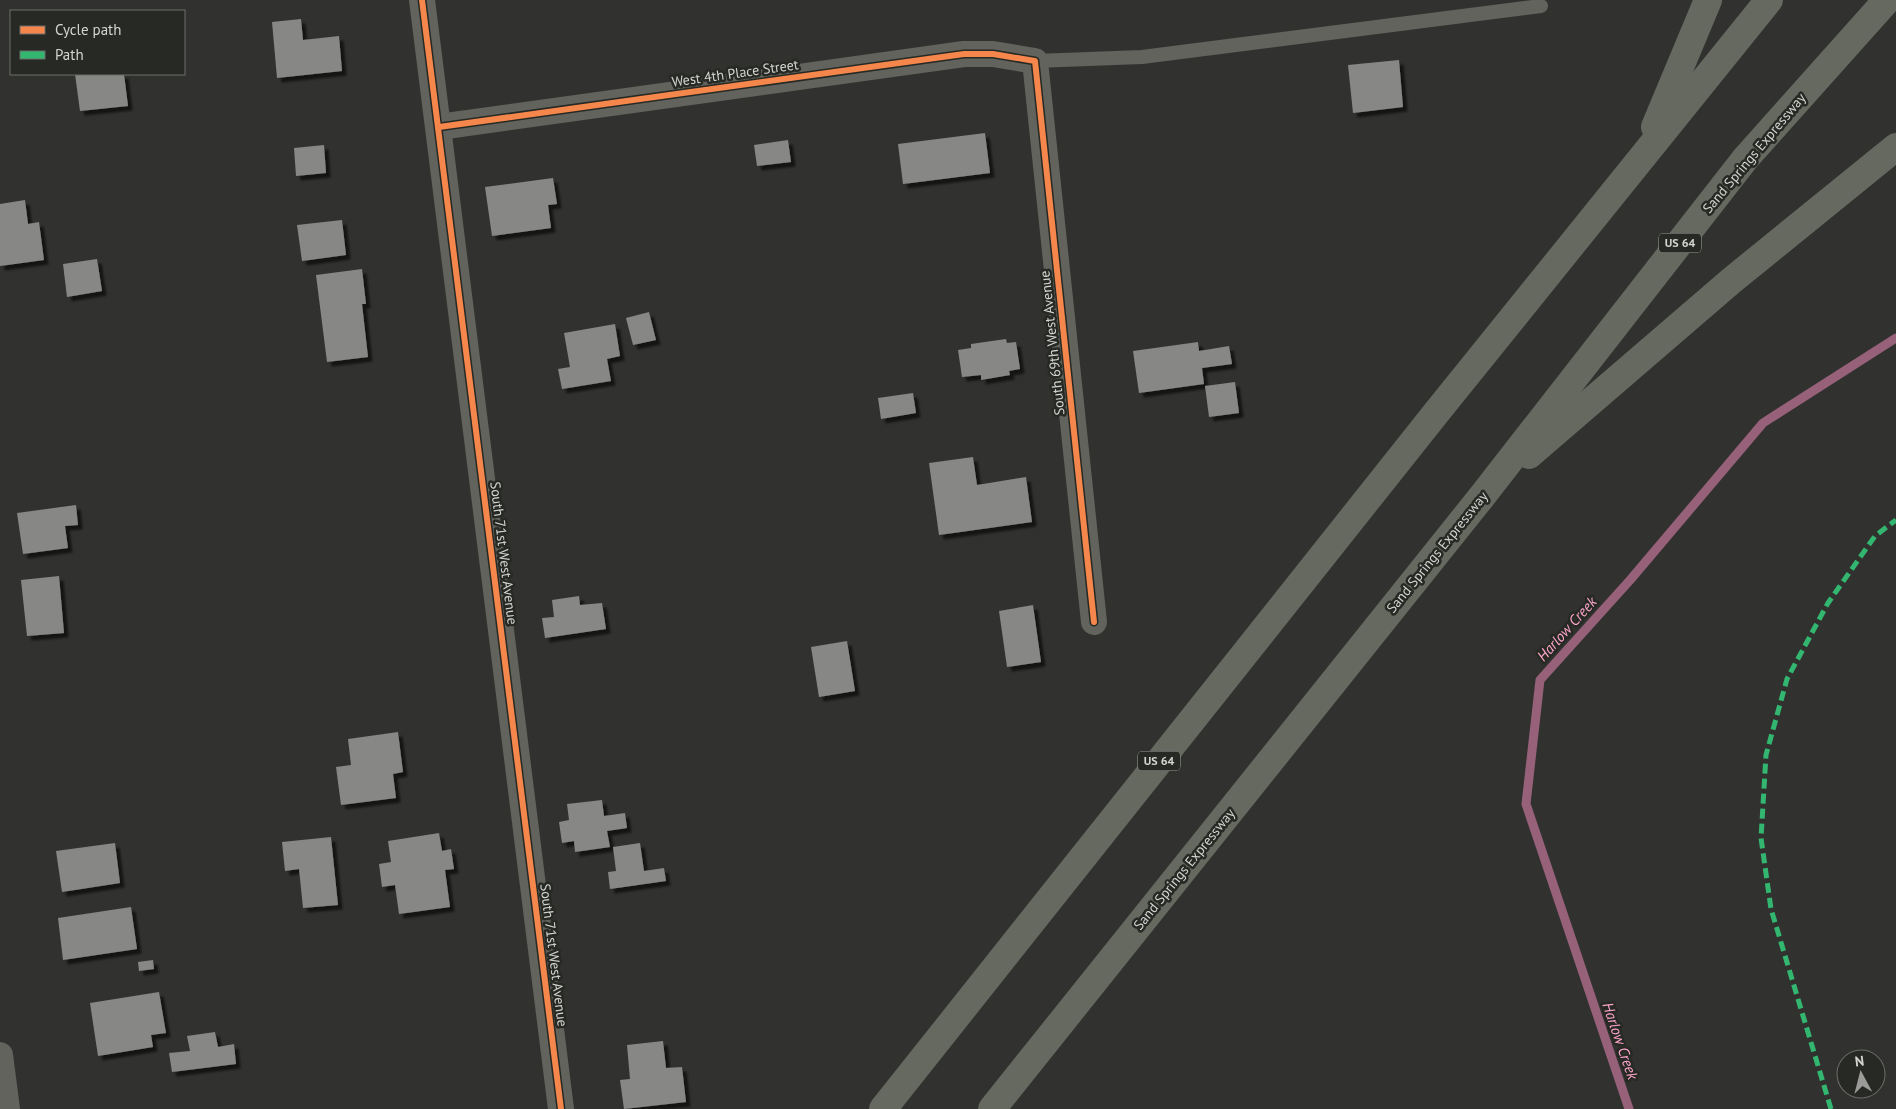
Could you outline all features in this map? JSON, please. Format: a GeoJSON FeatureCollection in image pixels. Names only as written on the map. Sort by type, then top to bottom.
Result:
{"type":"FeatureCollection","features":[{"type":"Feature","properties":{"kind":"highway"},"geometry":{"type":"LineString","coordinates":[[1644,154],[1708,0]]}},
{"type":"Feature","properties":{"kind":"highway","name":"US 64"},"geometry":{"type":"LineString","coordinates":[[883,1109],[1436,413],[1769,0]]}},
{"type":"Feature","properties":{"kind":"highway","name":"Sand Springs Expressway"},"geometry":{"type":"LineString","coordinates":[[992,1109],[1483,494],[1745,159],[1887,0]]}},
{"type":"Feature","properties":{"kind":"highway"},"geometry":{"type":"LineString","coordinates":[[1483,494],[1732,281],[1896,147]]}},
{"type":"Feature","properties":{"kind":"street","name":"South 71st West Avenue"},"geometry":{"type":"LineString","coordinates":[[422,0],[561,1109]]}},
{"type":"Feature","properties":{"kind":"street","name":"West 4th Place Street"},"geometry":{"type":"LineString","coordinates":[[439,127],[964,54],[993,54],[1035,61]]}},
{"type":"Feature","properties":{"kind":"street","name":"South 69th West Avenue"},"geometry":{"type":"LineString","coordinates":[[1035,61],[1094,622]]}},
{"type":"Feature","properties":{"kind":"street"},"geometry":{"type":"LineString","coordinates":[[0,1055],[7,1109]]}},
{"type":"Feature","properties":{"kind":"lane"},"geometry":{"type":"LineString","coordinates":[[1035,61],[1142,57],[1541,6]]}},
{"type":"Feature","properties":{"kind":"building"},"geometry":{"type":"Polygon","coordinates":[[[301,19],[303,40],[339,36],[342,71],[277,78],[272,22],[301,19]]]}},
{"type":"Feature","properties":{"kind":"building"},"geometry":{"type":"Polygon","coordinates":[[[1399,60],[1403,107],[1353,113],[1348,65],[1399,60]]]}},
{"type":"Feature","properties":{"kind":"building"},"geometry":{"type":"Polygon","coordinates":[[[75,75],[124,75],[128,106],[80,111],[75,75]]]}},
{"type":"Feature","properties":{"kind":"building"},"geometry":{"type":"Polygon","coordinates":[[[985,133],[990,173],[903,184],[898,144],[985,133]]]}},
{"type":"Feature","properties":{"kind":"building"},"geometry":{"type":"Polygon","coordinates":[[[788,140],[791,162],[757,166],[754,145],[788,140]]]}},
{"type":"Feature","properties":{"kind":"building"},"geometry":{"type":"Polygon","coordinates":[[[324,145],[326,173],[296,176],[294,148],[324,145]]]}},
{"type":"Feature","properties":{"kind":"building"},"geometry":{"type":"Polygon","coordinates":[[[553,178],[557,204],[548,205],[551,228],[492,236],[485,187],[553,178]]]}},
{"type":"Feature","properties":{"kind":"building"},"geometry":{"type":"Polygon","coordinates":[[[25,200],[28,224],[39,222],[44,260],[0,266],[0,204],[25,200]]]}},
{"type":"Feature","properties":{"kind":"building"},"geometry":{"type":"Polygon","coordinates":[[[342,220],[346,255],[302,261],[297,225],[342,220]]]}},
{"type":"Feature","properties":{"kind":"building"},"geometry":{"type":"Polygon","coordinates":[[[97,259],[102,291],[67,297],[63,264],[97,259]]]}},
{"type":"Feature","properties":{"kind":"building"},"geometry":{"type":"Polygon","coordinates":[[[362,269],[366,304],[362,304],[368,357],[327,362],[316,275],[362,269]]]}},
{"type":"Feature","properties":{"kind":"building"},"geometry":{"type":"Polygon","coordinates":[[[649,312],[656,340],[633,345],[626,318],[649,312]]]}},
{"type":"Feature","properties":{"kind":"building"},"geometry":{"type":"Polygon","coordinates":[[[615,324],[620,356],[607,359],[611,381],[562,389],[558,369],[570,367],[564,333],[615,324]]]}},
{"type":"Feature","properties":{"kind":"building"},"geometry":{"type":"Polygon","coordinates":[[[1006,339],[1007,343],[1016,342],[1020,369],[1009,371],[1010,375],[981,380],[981,375],[962,377],[958,350],[971,348],[971,344],[1006,339]]]}},
{"type":"Feature","properties":{"kind":"building"},"geometry":{"type":"Polygon","coordinates":[[[1198,342],[1199,351],[1229,346],[1232,364],[1202,368],[1204,384],[1139,393],[1133,351],[1198,342]]]}},
{"type":"Feature","properties":{"kind":"building"},"geometry":{"type":"Polygon","coordinates":[[[1235,382],[1239,413],[1209,417],[1205,386],[1235,382]]]}},
{"type":"Feature","properties":{"kind":"building"},"geometry":{"type":"Polygon","coordinates":[[[913,393],[916,413],[881,419],[878,398],[913,393]]]}},
{"type":"Feature","properties":{"kind":"building"},"geometry":{"type":"Polygon","coordinates":[[[973,457],[977,485],[1026,477],[1032,522],[939,535],[929,463],[973,457]]]}},
{"type":"Feature","properties":{"kind":"building"},"geometry":{"type":"Polygon","coordinates":[[[76,505],[78,525],[65,526],[68,548],[23,554],[17,513],[76,505]]]}},
{"type":"Feature","properties":{"kind":"building"},"geometry":{"type":"Polygon","coordinates":[[[59,576],[64,633],[27,636],[21,580],[59,576]]]}},
{"type":"Feature","properties":{"kind":"building"},"geometry":{"type":"Polygon","coordinates":[[[579,596],[580,605],[602,603],[606,629],[545,638],[542,618],[554,617],[552,600],[579,596]]]}},
{"type":"Feature","properties":{"kind":"building"},"geometry":{"type":"Polygon","coordinates":[[[1033,605],[1041,662],[1007,667],[999,611],[1033,605]]]}},
{"type":"Feature","properties":{"kind":"building"},"geometry":{"type":"Polygon","coordinates":[[[847,641],[855,691],[819,697],[811,647],[847,641]]]}},
{"type":"Feature","properties":{"kind":"building"},"geometry":{"type":"Polygon","coordinates":[[[398,732],[403,772],[393,774],[396,798],[341,805],[336,767],[351,765],[348,739],[398,732]]]}},
{"type":"Feature","properties":{"kind":"building"},"geometry":{"type":"Polygon","coordinates":[[[602,800],[604,816],[625,813],[627,828],[607,831],[610,847],[575,852],[574,841],[562,843],[559,822],[569,820],[567,804],[602,800]]]}},
{"type":"Feature","properties":{"kind":"building"},"geometry":{"type":"Polygon","coordinates":[[[439,833],[442,851],[451,849],[454,869],[445,870],[450,907],[399,914],[395,885],[382,887],[379,864],[391,862],[388,841],[439,833]]]}},
{"type":"Feature","properties":{"kind":"building"},"geometry":{"type":"Polygon","coordinates":[[[331,837],[338,905],[303,908],[299,869],[285,871],[282,842],[331,837]]]}},
{"type":"Feature","properties":{"kind":"building"},"geometry":{"type":"Polygon","coordinates":[[[115,843],[120,883],[62,892],[56,851],[115,843]]]}},
{"type":"Feature","properties":{"kind":"building"},"geometry":{"type":"Polygon","coordinates":[[[640,843],[644,871],[664,868],[666,881],[610,889],[608,872],[616,871],[613,847],[640,843]]]}},
{"type":"Feature","properties":{"kind":"building"},"geometry":{"type":"Polygon","coordinates":[[[131,907],[137,949],[63,960],[58,918],[131,907]]]}},
{"type":"Feature","properties":{"kind":"building"},"geometry":{"type":"Polygon","coordinates":[[[153,960],[154,969],[139,971],[138,962],[153,960]]]}},
{"type":"Feature","properties":{"kind":"building"},"geometry":{"type":"Polygon","coordinates":[[[159,992],[166,1033],[151,1035],[153,1047],[98,1056],[90,1003],[159,992]]]}},
{"type":"Feature","properties":{"kind":"building"},"geometry":{"type":"Polygon","coordinates":[[[215,1032],[218,1047],[234,1044],[236,1064],[172,1072],[169,1053],[190,1051],[187,1036],[215,1032]]]}},
{"type":"Feature","properties":{"kind":"building"},"geometry":{"type":"Polygon","coordinates":[[[663,1041],[666,1068],[682,1067],[686,1102],[624,1109],[620,1080],[630,1079],[627,1045],[663,1041]]]}},
{"type":"Feature","properties":{"kind":"waterway","name":"Harlow Creek"},"geometry":{"type":"LineString","coordinates":[[1629,1109],[1526,804],[1540,680],[1631,579],[1763,423],[1896,338]]}},
{"type":"Feature","properties":{"kind":"marked path"},"geometry":{"type":"LineString","coordinates":[[1831,1109],[1771,909],[1761,838],[1766,755],[1787,679],[1828,603],[1875,536],[1896,520]]}},
{"type":"Feature","properties":{"kind":"cycle path"},"geometry":{"type":"LineString","coordinates":[[422,0],[561,1109]]}},
{"type":"Feature","properties":{"kind":"cycle path"},"geometry":{"type":"LineString","coordinates":[[439,127],[964,54],[993,54],[1035,61],[1094,622]]}}]}
